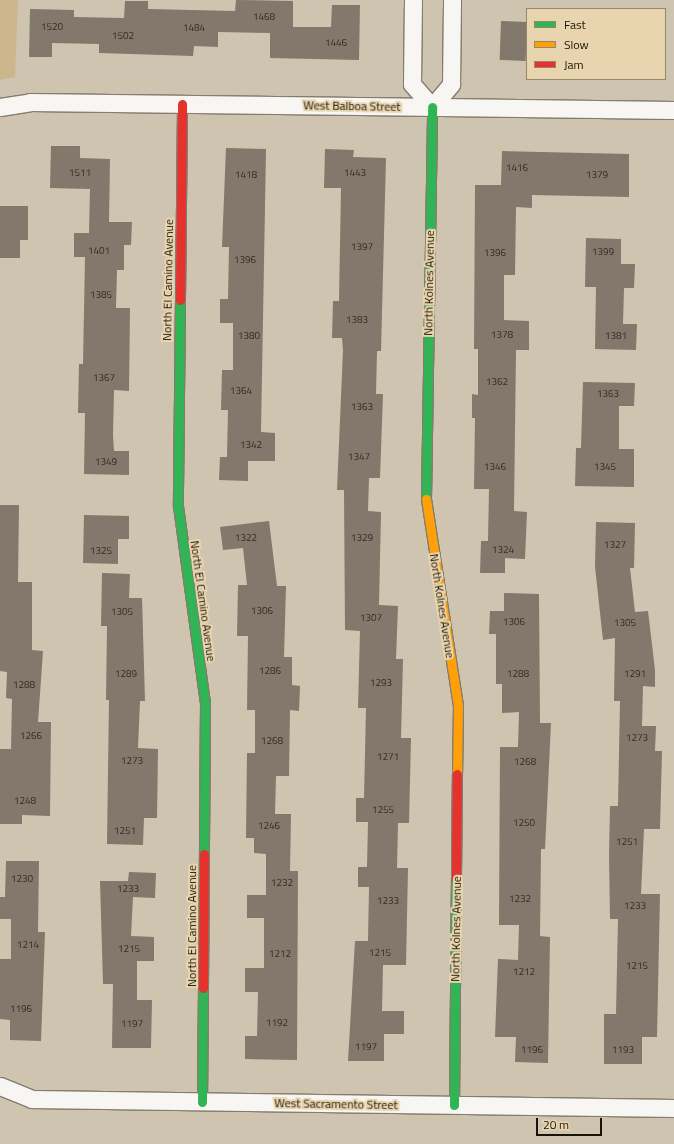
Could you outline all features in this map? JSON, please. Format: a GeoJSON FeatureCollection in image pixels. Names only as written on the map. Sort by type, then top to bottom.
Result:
{"type":"FeatureCollection","features":[{"type":"Feature","properties":{"kind":"street"},"geometry":{"type":"LineString","coordinates":[[413,0],[412,84],[432,107],[451,84],[452,0]]}},
{"type":"Feature","properties":{"kind":"street","name":"West Balboa Street"},"geometry":{"type":"LineString","coordinates":[[0,107],[30,102],[674,110]]}},
{"type":"Feature","properties":{"kind":"street","name":"North El Camino Avenue"},"geometry":{"type":"LineString","coordinates":[[182,104],[178,506],[205,703],[202,1102]]}},
{"type":"Feature","properties":{"kind":"street","name":"North Kolnes Avenue"},"geometry":{"type":"LineString","coordinates":[[432,107],[426,510],[458,705],[454,1105]]}},
{"type":"Feature","properties":{"kind":"street","name":"West Sacramento Street"},"geometry":{"type":"LineString","coordinates":[[0,1086],[32,1099],[674,1108]]}},
{"type":"Feature","properties":{"kind":"shaded area"},"geometry":{"type":"Polygon","coordinates":[[[0,0],[18,0],[15,77],[0,80],[0,0]]]}},
{"type":"Feature","properties":{"kind":"building"},"geometry":{"type":"Polygon","coordinates":[[[236,0],[293,1],[293,27],[331,27],[332,5],[360,5],[359,60],[270,58],[270,33],[218,32],[218,47],[194,46],[193,56],[99,53],[99,44],[52,43],[52,57],[29,57],[30,9],[74,10],[74,17],[124,18],[125,1],[148,1],[148,9],[235,11],[236,0]]]}},
{"type":"Feature","properties":{"kind":"building"},"geometry":{"type":"Polygon","coordinates":[[[501,21],[526,22],[526,61],[500,60],[501,21]]]}},
{"type":"Feature","properties":{"kind":"building"},"geometry":{"type":"Polygon","coordinates":[[[51,146],[80,146],[80,158],[110,159],[109,222],[132,222],[131,245],[124,245],[124,270],[117,270],[116,308],[130,308],[129,391],[114,390],[113,435],[114,451],[129,451],[129,475],[84,474],[85,413],[78,413],[79,364],[83,364],[85,257],[74,257],[74,233],[89,233],[90,189],[50,188],[51,146]]]}},
{"type":"Feature","properties":{"kind":"building"},"geometry":{"type":"Polygon","coordinates":[[[226,148],[266,149],[261,432],[275,433],[275,461],[248,461],[248,481],[219,480],[220,457],[227,457],[228,410],[221,410],[222,370],[233,370],[233,323],[220,323],[220,299],[228,299],[229,247],[222,247],[226,148]]]}},
{"type":"Feature","properties":{"kind":"building"},"geometry":{"type":"Polygon","coordinates":[[[325,149],[354,150],[353,157],[386,158],[381,351],[377,351],[376,394],[383,394],[380,478],[369,478],[368,511],[381,512],[379,605],[398,606],[396,659],[403,659],[401,738],[411,738],[409,823],[398,823],[397,868],[408,868],[406,965],[383,965],[382,1011],[404,1011],[404,1034],[384,1034],[384,1061],[348,1061],[355,941],[368,941],[369,887],[358,887],[358,867],[367,867],[368,822],[356,822],[356,798],[364,798],[366,708],[358,708],[360,631],[345,630],[344,490],[337,490],[343,350],[342,338],[332,338],[333,301],[339,301],[341,188],[324,188],[325,149]]]}},
{"type":"Feature","properties":{"kind":"building"},"geometry":{"type":"Polygon","coordinates":[[[502,151],[629,154],[629,197],[532,195],[532,208],[516,207],[515,275],[504,275],[504,320],[529,321],[529,350],[516,350],[514,511],[527,512],[525,559],[505,558],[505,573],[480,573],[481,541],[488,541],[489,489],[474,489],[475,418],[472,418],[472,394],[478,395],[478,349],[474,349],[475,185],[501,185],[502,151]]]}},
{"type":"Feature","properties":{"kind":"building"},"geometry":{"type":"Polygon","coordinates":[[[0,206],[28,206],[28,240],[20,240],[20,258],[0,258],[0,206]]]}},
{"type":"Feature","properties":{"kind":"building"},"geometry":{"type":"Polygon","coordinates":[[[586,238],[621,239],[621,264],[635,264],[634,288],[624,288],[623,324],[637,324],[636,350],[595,349],[596,287],[585,287],[586,238]]]}},
{"type":"Feature","properties":{"kind":"building"},"geometry":{"type":"Polygon","coordinates":[[[583,382],[635,383],[634,406],[619,406],[619,449],[634,449],[634,487],[575,486],[576,448],[581,448],[583,382]]]}},
{"type":"Feature","properties":{"kind":"building"},"geometry":{"type":"Polygon","coordinates":[[[0,505],[19,505],[18,582],[32,582],[32,650],[43,651],[38,722],[51,722],[50,816],[22,815],[22,824],[0,824],[0,749],[11,749],[12,699],[6,698],[7,672],[0,671],[0,505]]]}},
{"type":"Feature","properties":{"kind":"building"},"geometry":{"type":"Polygon","coordinates":[[[84,515],[129,516],[129,539],[118,539],[118,564],[83,563],[84,515]]]}},
{"type":"Feature","properties":{"kind":"building"},"geometry":{"type":"Polygon","coordinates":[[[269,521],[277,586],[286,586],[284,657],[292,657],[292,685],[300,686],[299,711],[290,710],[289,776],[276,776],[275,814],[291,814],[290,871],[298,871],[297,1060],[245,1059],[245,1036],[257,1036],[258,992],[245,992],[245,968],[264,968],[264,918],[247,918],[247,895],[266,895],[266,854],[254,853],[254,838],[246,838],[247,753],[255,753],[255,710],[247,710],[248,636],[237,636],[238,585],[247,585],[243,548],[223,550],[220,527],[269,521]]]}},
{"type":"Feature","properties":{"kind":"building"},"geometry":{"type":"Polygon","coordinates":[[[596,522],[635,523],[634,568],[630,568],[635,612],[648,611],[655,670],[655,687],[643,686],[642,726],[656,726],[655,751],[662,751],[660,829],[644,829],[641,894],[660,894],[657,1037],[642,1037],[642,1064],[604,1064],[604,1014],[616,1014],[618,919],[610,919],[609,855],[610,806],[618,806],[620,701],[614,701],[615,638],[603,640],[595,567],[596,522]]]}},
{"type":"Feature","properties":{"kind":"building"},"geometry":{"type":"Polygon","coordinates":[[[102,573],[130,574],[129,598],[142,598],[145,701],[140,701],[138,748],[158,749],[157,818],[144,818],[143,845],[107,844],[109,700],[106,700],[107,626],[101,626],[102,573]]]}},
{"type":"Feature","properties":{"kind":"building"},"geometry":{"type":"Polygon","coordinates":[[[504,593],[539,594],[540,723],[551,723],[545,849],[541,849],[540,936],[550,937],[548,1063],[515,1062],[516,1037],[495,1037],[498,959],[518,960],[519,925],[499,925],[500,747],[518,747],[519,712],[502,713],[502,684],[496,684],[496,634],[489,634],[490,611],[504,611],[504,593]]]}},
{"type":"Feature","properties":{"kind":"building"},"geometry":{"type":"Polygon","coordinates":[[[6,861],[39,861],[38,932],[45,932],[41,1041],[10,1040],[10,1020],[0,1019],[0,959],[11,959],[11,919],[0,919],[0,897],[5,897],[6,861]]]}},
{"type":"Feature","properties":{"kind":"building"},"geometry":{"type":"Polygon","coordinates":[[[129,872],[156,873],[155,898],[133,897],[131,936],[154,937],[154,961],[137,961],[137,1000],[152,1000],[151,1048],[112,1048],[113,984],[103,984],[100,881],[128,881],[129,872]]]}},
{"type":"Feature","properties":{"kind":"traffic: fast"},"geometry":{"type":"LineString","coordinates":[[426,499],[432,107]]}},
{"type":"Feature","properties":{"kind":"traffic: fast"},"geometry":{"type":"LineString","coordinates":[[180,300],[178,506],[205,703],[204,854]]}},
{"type":"Feature","properties":{"kind":"traffic: fast"},"geometry":{"type":"LineString","coordinates":[[454,1105],[456,879]]}},
{"type":"Feature","properties":{"kind":"traffic: fast"},"geometry":{"type":"LineString","coordinates":[[202,1102],[203,988]]}},
{"type":"Feature","properties":{"kind":"traffic: slow"},"geometry":{"type":"LineString","coordinates":[[426,499],[458,705],[457,774]]}},
{"type":"Feature","properties":{"kind":"traffic: jam"},"geometry":{"type":"LineString","coordinates":[[180,300],[182,104]]}},
{"type":"Feature","properties":{"kind":"traffic: jam"},"geometry":{"type":"LineString","coordinates":[[456,879],[457,774]]}},
{"type":"Feature","properties":{"kind":"traffic: jam"},"geometry":{"type":"LineString","coordinates":[[203,988],[204,854]]}}]}
